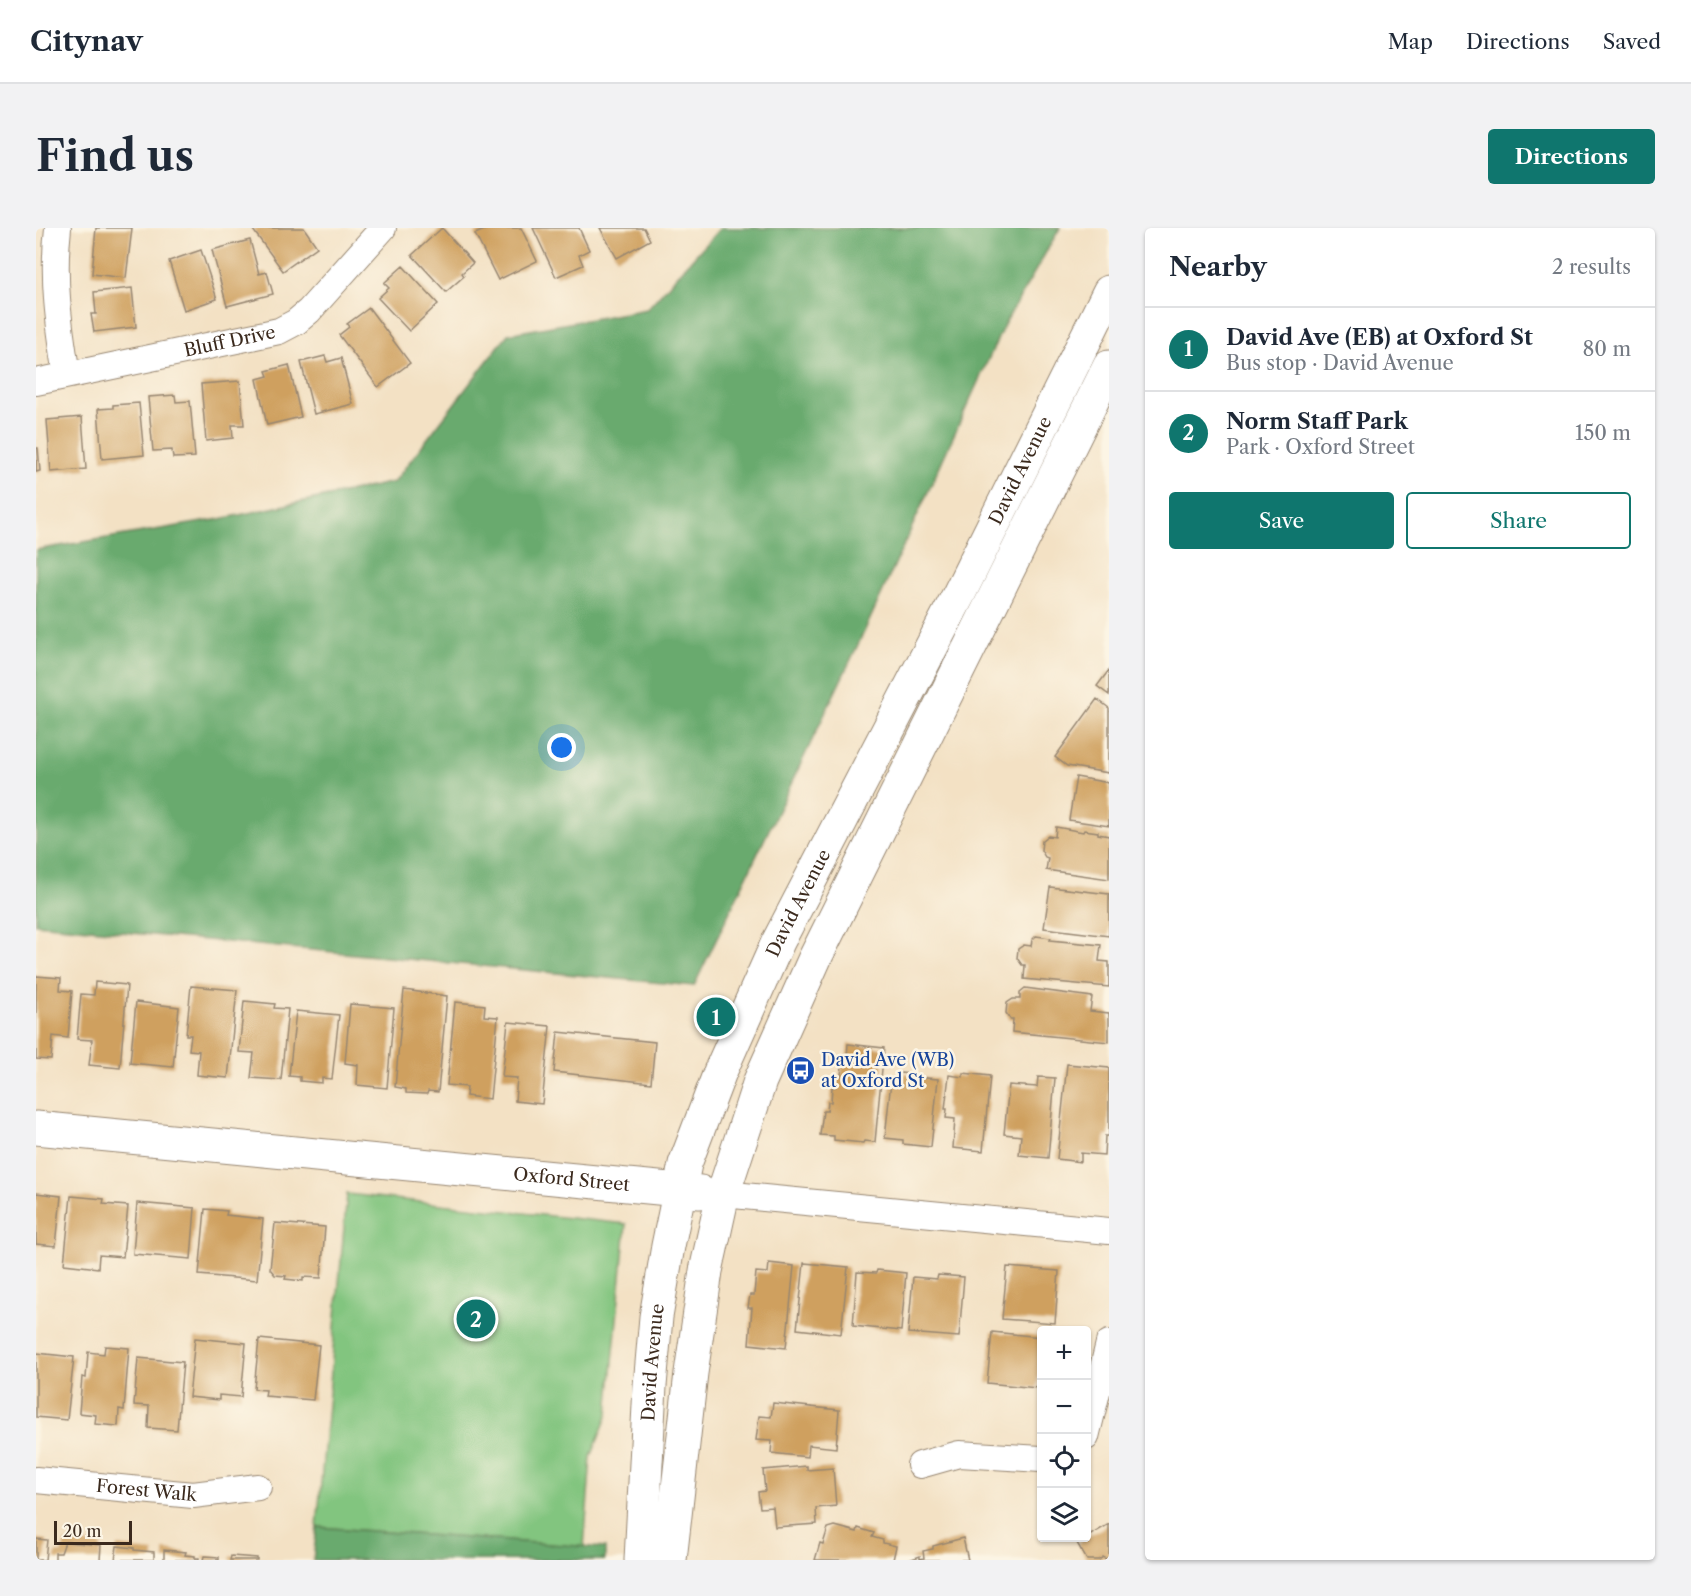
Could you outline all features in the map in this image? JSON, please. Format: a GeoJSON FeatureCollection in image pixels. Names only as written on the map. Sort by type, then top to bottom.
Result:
{"type":"FeatureCollection","features":[{"type":"Feature","properties":{"kind":"main road","name":"David Avenue"},"geometry":{"type":"LineString","coordinates":[[656,1551],[650,1386],[656,1317],[685,1164],[720,1072],[778,942],[959,594],[1109,292]]}},
{"type":"Feature","properties":{"kind":"main road","name":"David Avenue"},"geometry":{"type":"LineString","coordinates":[[656,1551],[700,1304],[723,1194],[760,1081],[815,958],[1109,367]]}},
{"type":"Feature","properties":{"kind":"main road","name":"Oxford Street"},"geometry":{"type":"LineString","coordinates":[[36,1128],[723,1194]]}},
{"type":"Feature","properties":{"kind":"street"},"geometry":{"type":"LineString","coordinates":[[58,228],[56,292],[67,375]]}},
{"type":"Feature","properties":{"kind":"street","name":"Bluff Drive"},"geometry":{"type":"LineString","coordinates":[[36,382],[279,331],[296,322],[309,311],[383,228]]}},
{"type":"Feature","properties":{"kind":"street","name":"Oxford Street"},"geometry":{"type":"LineString","coordinates":[[723,1194],[1109,1231]]}},
{"type":"Feature","properties":{"kind":"street"},"geometry":{"type":"LineString","coordinates":[[1087,1434],[1109,1343]]}},
{"type":"Feature","properties":{"kind":"street"},"geometry":{"type":"LineString","coordinates":[[920,1465],[959,1454],[1037,1459]]}},
{"type":"Feature","properties":{"kind":"street","name":"Forest Walk"},"geometry":{"type":"LineString","coordinates":[[36,1480],[193,1495],[258,1487]]}},
{"type":"Feature","properties":{"kind":"green space"},"geometry":{"type":"Polygon","coordinates":[[[720,228],[1060,228],[1004,325],[866,628],[694,986],[36,924],[36,550],[220,519],[394,482],[508,334],[647,309],[720,228]]]}},
{"type":"Feature","properties":{"kind":"green space"},"geometry":{"type":"Polygon","coordinates":[[[347,1194],[626,1224],[608,1414],[591,1457],[584,1547],[317,1527],[347,1194]]]}},
{"type":"Feature","properties":{"kind":"green space"},"geometry":{"type":"Polygon","coordinates":[[[317,1527],[605,1548],[605,1560],[313,1560],[317,1527]]]}},
{"type":"Feature","properties":{"kind":"building"},"geometry":{"type":"Polygon","coordinates":[[[96,228],[132,228],[126,278],[92,274],[96,228]]]}},
{"type":"Feature","properties":{"kind":"building"},"geometry":{"type":"Polygon","coordinates":[[[256,228],[304,228],[317,247],[283,271],[253,230],[256,228]]]}},
{"type":"Feature","properties":{"kind":"building"},"geometry":{"type":"Polygon","coordinates":[[[442,228],[473,263],[462,273],[464,276],[446,292],[412,255],[442,228]]]}},
{"type":"Feature","properties":{"kind":"building"},"geometry":{"type":"Polygon","coordinates":[[[489,228],[521,228],[537,261],[498,280],[475,234],[489,228]]]}},
{"type":"Feature","properties":{"kind":"building"},"geometry":{"type":"Polygon","coordinates":[[[533,228],[579,228],[589,250],[579,255],[583,265],[556,277],[533,228]]]}},
{"type":"Feature","properties":{"kind":"building"},"geometry":{"type":"Polygon","coordinates":[[[600,228],[644,228],[650,240],[617,258],[600,228]]]}},
{"type":"Feature","properties":{"kind":"building"},"geometry":{"type":"Polygon","coordinates":[[[250,240],[259,274],[267,272],[273,294],[227,306],[212,250],[250,240]]]}},
{"type":"Feature","properties":{"kind":"building"},"geometry":{"type":"Polygon","coordinates":[[[201,250],[217,299],[184,310],[169,261],[201,250]]]}},
{"type":"Feature","properties":{"kind":"building"},"geometry":{"type":"Polygon","coordinates":[[[403,266],[438,304],[409,331],[378,298],[389,288],[384,283],[403,266]]]}},
{"type":"Feature","properties":{"kind":"building"},"geometry":{"type":"Polygon","coordinates":[[[132,288],[136,327],[94,332],[91,314],[96,314],[94,292],[132,288]]]}},
{"type":"Feature","properties":{"kind":"building"},"geometry":{"type":"Polygon","coordinates":[[[369,308],[410,363],[378,387],[339,335],[349,327],[347,324],[369,308]]]}},
{"type":"Feature","properties":{"kind":"building"},"geometry":{"type":"Polygon","coordinates":[[[325,356],[327,362],[341,358],[353,404],[314,414],[301,362],[325,356]]]}},
{"type":"Feature","properties":{"kind":"building"},"geometry":{"type":"Polygon","coordinates":[[[289,365],[301,417],[267,425],[257,379],[268,376],[266,371],[289,365]]]}},
{"type":"Feature","properties":{"kind":"building"},"geometry":{"type":"Polygon","coordinates":[[[240,381],[244,425],[232,425],[233,438],[206,441],[201,384],[240,381]]]}},
{"type":"Feature","properties":{"kind":"building"},"geometry":{"type":"Polygon","coordinates":[[[175,395],[176,402],[190,401],[195,457],[173,458],[172,450],[153,451],[148,397],[175,395]]]}},
{"type":"Feature","properties":{"kind":"building"},"geometry":{"type":"Polygon","coordinates":[[[139,403],[144,455],[102,459],[98,409],[139,403]]]}},
{"type":"Feature","properties":{"kind":"building"},"geometry":{"type":"Polygon","coordinates":[[[82,417],[86,469],[51,472],[47,420],[82,417]]]}},
{"type":"Feature","properties":{"kind":"building"},"geometry":{"type":"Polygon","coordinates":[[[36,448],[38,448],[40,471],[36,472],[36,448]]]}},
{"type":"Feature","properties":{"kind":"building"},"geometry":{"type":"Polygon","coordinates":[[[1109,670],[1109,695],[1097,686],[1109,670]]]}},
{"type":"Feature","properties":{"kind":"building"},"geometry":{"type":"Polygon","coordinates":[[[1097,699],[1109,708],[1109,773],[1067,766],[1055,757],[1097,699]]]}},
{"type":"Feature","properties":{"kind":"building"},"geometry":{"type":"Polygon","coordinates":[[[1076,777],[1109,783],[1109,826],[1069,820],[1076,777]]]}},
{"type":"Feature","properties":{"kind":"building"},"geometry":{"type":"Polygon","coordinates":[[[1056,827],[1098,832],[1098,834],[1109,836],[1109,879],[1046,870],[1048,858],[1041,850],[1042,841],[1048,836],[1055,837],[1056,827]]]}},
{"type":"Feature","properties":{"kind":"building"},"geometry":{"type":"Polygon","coordinates":[[[1050,887],[1109,894],[1109,936],[1044,928],[1050,887]]]}},
{"type":"Feature","properties":{"kind":"building"},"geometry":{"type":"Polygon","coordinates":[[[1036,936],[1051,938],[1050,940],[1101,945],[1099,961],[1109,962],[1109,987],[1024,979],[1025,965],[1022,965],[1017,958],[1018,949],[1024,945],[1031,946],[1036,936]]]}},
{"type":"Feature","properties":{"kind":"building"},"geometry":{"type":"Polygon","coordinates":[[[36,976],[61,978],[60,990],[72,991],[68,1038],[53,1036],[51,1060],[36,1059],[36,976]]]}},
{"type":"Feature","properties":{"kind":"building"},"geometry":{"type":"Polygon","coordinates":[[[95,982],[127,985],[120,1068],[89,1065],[92,1040],[77,1039],[81,994],[94,995],[95,982]]]}},
{"type":"Feature","properties":{"kind":"building"},"geometry":{"type":"Polygon","coordinates":[[[191,986],[237,990],[228,1078],[197,1075],[199,1051],[189,1050],[191,1035],[186,1035],[191,986]]]}},
{"type":"Feature","properties":{"kind":"building"},"geometry":{"type":"Polygon","coordinates":[[[1025,988],[1092,997],[1090,1011],[1109,1013],[1109,1042],[1012,1032],[1013,1019],[1010,1019],[1006,1013],[1007,1003],[1013,999],[1020,999],[1020,992],[1025,988]]]}},
{"type":"Feature","properties":{"kind":"building"},"geometry":{"type":"Polygon","coordinates":[[[404,990],[447,996],[438,1092],[406,1093],[406,1089],[395,1087],[404,990]]]}},
{"type":"Feature","properties":{"kind":"building"},"geometry":{"type":"Polygon","coordinates":[[[244,1001],[275,1004],[274,1008],[288,1009],[281,1080],[251,1078],[254,1053],[239,1052],[244,1001]]]}},
{"type":"Feature","properties":{"kind":"building"},"geometry":{"type":"Polygon","coordinates":[[[136,1002],[179,1007],[173,1067],[130,1063],[136,1002]]]}},
{"type":"Feature","properties":{"kind":"building"},"geometry":{"type":"Polygon","coordinates":[[[455,1002],[485,1005],[484,1016],[498,1017],[490,1099],[466,1096],[467,1087],[447,1085],[455,1002]]]}},
{"type":"Feature","properties":{"kind":"building"},"geometry":{"type":"Polygon","coordinates":[[[350,1004],[394,1008],[387,1088],[357,1085],[358,1065],[345,1063],[350,1004]]]}},
{"type":"Feature","properties":{"kind":"building"},"geometry":{"type":"Polygon","coordinates":[[[296,1011],[339,1015],[332,1079],[322,1078],[322,1083],[300,1081],[300,1077],[289,1076],[296,1011]]]}},
{"type":"Feature","properties":{"kind":"building"},"geometry":{"type":"Polygon","coordinates":[[[508,1022],[550,1026],[542,1104],[515,1101],[517,1078],[502,1077],[508,1022]]]}},
{"type":"Feature","properties":{"kind":"building"},"geometry":{"type":"Polygon","coordinates":[[[558,1032],[655,1042],[651,1083],[554,1072],[558,1032]]]}},
{"type":"Feature","properties":{"kind":"building"},"geometry":{"type":"Polygon","coordinates":[[[848,1044],[884,1048],[875,1142],[834,1140],[834,1136],[820,1135],[823,1111],[827,1111],[828,1102],[831,1102],[832,1087],[835,1087],[836,1076],[841,1076],[843,1057],[847,1057],[848,1044]]]}},
{"type":"Feature","properties":{"kind":"building"},"geometry":{"type":"Polygon","coordinates":[[[1067,1064],[1109,1068],[1109,1136],[1105,1136],[1104,1155],[1081,1153],[1081,1162],[1057,1159],[1067,1064]]]}},
{"type":"Feature","properties":{"kind":"building"},"geometry":{"type":"Polygon","coordinates":[[[900,1073],[911,1074],[913,1077],[938,1079],[931,1147],[903,1144],[903,1140],[885,1138],[891,1081],[896,1081],[900,1073]]]}},
{"type":"Feature","properties":{"kind":"building"},"geometry":{"type":"Polygon","coordinates":[[[963,1073],[990,1076],[983,1151],[953,1148],[955,1119],[946,1118],[947,1109],[945,1109],[949,1075],[963,1077],[963,1073]]]}},
{"type":"Feature","properties":{"kind":"building"},"geometry":{"type":"Polygon","coordinates":[[[1038,1077],[1055,1078],[1048,1158],[1019,1155],[1021,1136],[1004,1134],[1009,1085],[1037,1087],[1038,1077]]]}},
{"type":"Feature","properties":{"kind":"building"},"geometry":{"type":"Polygon","coordinates":[[[36,1193],[61,1196],[56,1246],[36,1244],[36,1193]]]}},
{"type":"Feature","properties":{"kind":"building"},"geometry":{"type":"Polygon","coordinates":[[[71,1196],[104,1199],[103,1204],[128,1206],[123,1257],[99,1255],[98,1268],[64,1264],[71,1196]]]}},
{"type":"Feature","properties":{"kind":"building"},"geometry":{"type":"Polygon","coordinates":[[[137,1203],[195,1208],[191,1259],[133,1254],[137,1203]]]}},
{"type":"Feature","properties":{"kind":"building"},"geometry":{"type":"Polygon","coordinates":[[[205,1209],[227,1211],[226,1215],[263,1219],[257,1280],[199,1275],[205,1209]]]}},
{"type":"Feature","properties":{"kind":"building"},"geometry":{"type":"Polygon","coordinates":[[[275,1223],[325,1227],[321,1278],[303,1277],[303,1281],[285,1279],[286,1276],[275,1275],[270,1269],[275,1223]]]}},
{"type":"Feature","properties":{"kind":"building"},"geometry":{"type":"Polygon","coordinates":[[[769,1263],[794,1266],[786,1348],[749,1344],[752,1308],[748,1308],[750,1295],[754,1295],[756,1272],[768,1273],[769,1263]]]}},
{"type":"Feature","properties":{"kind":"building"},"geometry":{"type":"Polygon","coordinates":[[[804,1263],[848,1267],[841,1334],[797,1329],[804,1263]]]}},
{"type":"Feature","properties":{"kind":"building"},"geometry":{"type":"Polygon","coordinates":[[[1007,1267],[1059,1271],[1055,1323],[1002,1319],[1007,1267]]]}},
{"type":"Feature","properties":{"kind":"building"},"geometry":{"type":"Polygon","coordinates":[[[877,1270],[906,1273],[901,1331],[853,1326],[857,1272],[876,1273],[877,1270]]]}},
{"type":"Feature","properties":{"kind":"building"},"geometry":{"type":"Polygon","coordinates":[[[938,1275],[964,1277],[959,1337],[908,1333],[913,1277],[937,1279],[938,1275]]]}},
{"type":"Feature","properties":{"kind":"building"},"geometry":{"type":"Polygon","coordinates":[[[992,1332],[1037,1337],[1037,1388],[987,1383],[992,1332]]]}},
{"type":"Feature","properties":{"kind":"building"},"geometry":{"type":"Polygon","coordinates":[[[195,1338],[246,1343],[241,1397],[219,1395],[219,1400],[189,1397],[195,1338]]]}},
{"type":"Feature","properties":{"kind":"building"},"geometry":{"type":"Polygon","coordinates":[[[259,1339],[319,1345],[313,1400],[265,1396],[266,1390],[254,1389],[259,1339]]]}},
{"type":"Feature","properties":{"kind":"building"},"geometry":{"type":"Polygon","coordinates":[[[105,1346],[129,1348],[124,1410],[119,1409],[118,1426],[95,1424],[96,1415],[79,1413],[82,1377],[86,1378],[88,1352],[104,1354],[105,1346]]]}},
{"type":"Feature","properties":{"kind":"building"},"geometry":{"type":"Polygon","coordinates":[[[36,1353],[74,1357],[67,1420],[36,1417],[36,1353]]]}},
{"type":"Feature","properties":{"kind":"building"},"geometry":{"type":"Polygon","coordinates":[[[138,1358],[183,1362],[177,1430],[148,1428],[149,1406],[134,1405],[138,1358]]]}},
{"type":"Feature","properties":{"kind":"building"},"geometry":{"type":"Polygon","coordinates":[[[773,1403],[839,1410],[836,1448],[809,1445],[808,1457],[771,1453],[772,1441],[756,1440],[759,1416],[771,1417],[773,1403]]]}},
{"type":"Feature","properties":{"kind":"building"},"geometry":{"type":"Polygon","coordinates":[[[807,1466],[807,1470],[833,1468],[836,1506],[816,1508],[817,1524],[775,1527],[773,1507],[760,1508],[758,1492],[765,1491],[763,1470],[807,1466]]]}},
{"type":"Feature","properties":{"kind":"building"},"geometry":{"type":"Polygon","coordinates":[[[1109,1524],[1109,1557],[1087,1560],[1077,1543],[1091,1542],[1091,1535],[1109,1524]]]}},
{"type":"Feature","properties":{"kind":"building"},"geometry":{"type":"Polygon","coordinates":[[[835,1526],[857,1532],[858,1528],[874,1533],[872,1537],[896,1546],[893,1560],[815,1560],[828,1528],[835,1526]]]}},
{"type":"Feature","properties":{"kind":"building"},"geometry":{"type":"Polygon","coordinates":[[[963,1538],[968,1560],[909,1560],[920,1556],[920,1559],[924,1558],[923,1551],[933,1549],[933,1546],[963,1538]]]}},
{"type":"Feature","properties":{"kind":"building"},"geometry":{"type":"Polygon","coordinates":[[[36,1539],[47,1540],[45,1560],[36,1560],[36,1539]]]}},
{"type":"Feature","properties":{"kind":"building"},"geometry":{"type":"Polygon","coordinates":[[[65,1542],[101,1545],[100,1560],[55,1560],[55,1553],[61,1553],[65,1542]]]}},
{"type":"Feature","properties":{"kind":"building"},"geometry":{"type":"Polygon","coordinates":[[[117,1546],[154,1552],[154,1560],[115,1560],[117,1546]]]}},
{"type":"Feature","properties":{"kind":"building"},"geometry":{"type":"Polygon","coordinates":[[[164,1550],[186,1552],[185,1555],[195,1556],[199,1560],[164,1560],[164,1550]]]}},
{"type":"Feature","properties":{"kind":"building"},"geometry":{"type":"Polygon","coordinates":[[[204,1556],[219,1557],[219,1560],[203,1560],[204,1556]]]}},
{"type":"Feature","properties":{"kind":"building"},"geometry":{"type":"Polygon","coordinates":[[[231,1556],[257,1558],[257,1560],[230,1560],[231,1556]]]}},
{"type":"Feature","properties":{"kind":"place","name":"David Ave (EB) at Oxford St"},"geometry":{"type":"Point","coordinates":[716,1017]}},
{"type":"Feature","properties":{"kind":"place","name":"David Ave (WB) at Oxford St"},"geometry":{"type":"Point","coordinates":[800,1070]}},
{"type":"Feature","properties":{"kind":"place","name":"Norm Staff Park"},"geometry":{"type":"Point","coordinates":[476,1319]}}]}
